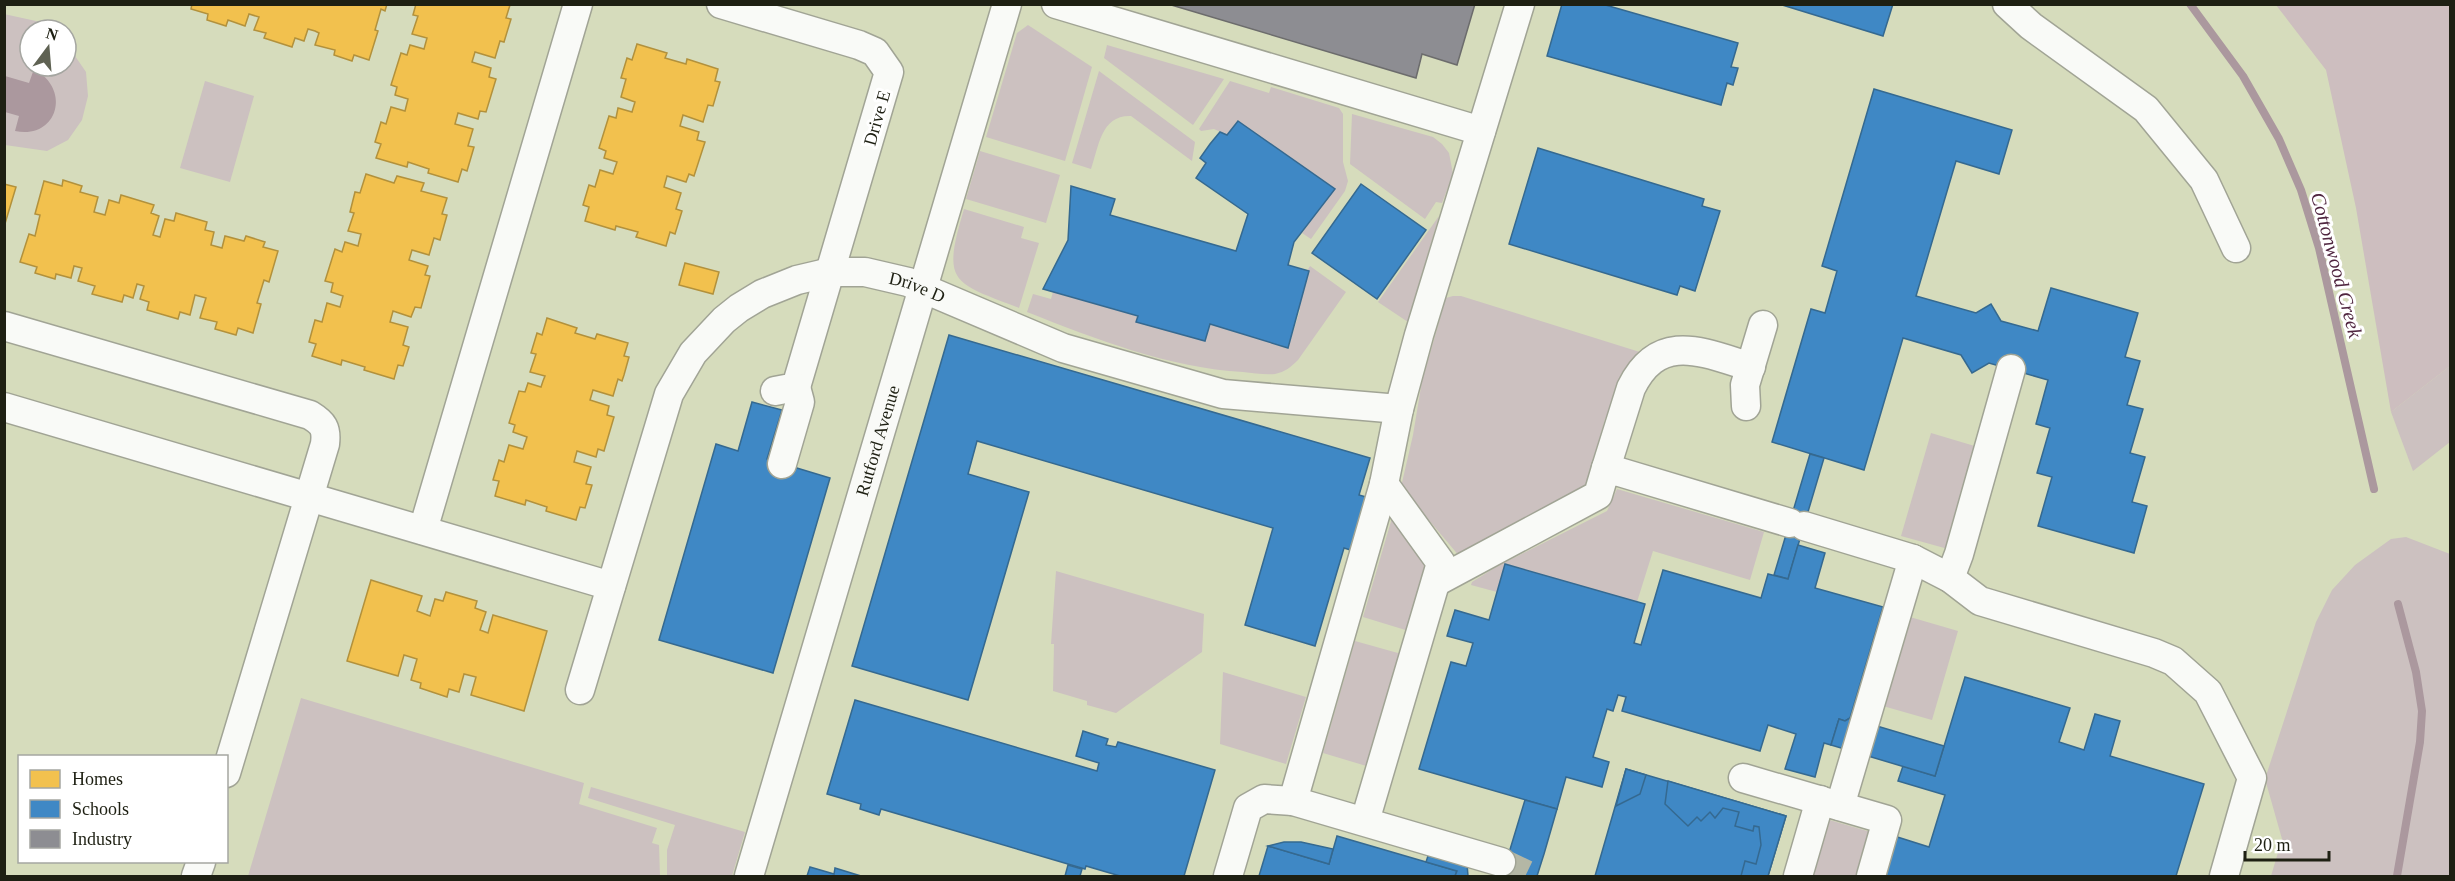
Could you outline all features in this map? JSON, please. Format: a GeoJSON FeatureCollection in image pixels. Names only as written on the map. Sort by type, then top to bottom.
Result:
{"type":"FeatureCollection","features":[{"type":"Feature","properties":{"kind":"street"},"geometry":{"type":"LineString","coordinates":[[423,530],[578,4]]}},
{"type":"Feature","properties":{"kind":"street","name":"Drive E"},"geometry":{"type":"LineString","coordinates":[[721,4],[859,45],[874,52],[889,72],[831,272]]}},
{"type":"Feature","properties":{"kind":"street","name":"Rutford Avenue"},"geometry":{"type":"LineString","coordinates":[[749,876],[1007,4]]}},
{"type":"Feature","properties":{"kind":"street"},"geometry":{"type":"LineString","coordinates":[[1056,4],[1481,131]]}},
{"type":"Feature","properties":{"kind":"street"},"geometry":{"type":"LineString","coordinates":[[1293,801],[1384,484],[1399,409],[1520,4]]}},
{"type":"Feature","properties":{"kind":"street"},"geometry":{"type":"LineString","coordinates":[[2007,4],[2031,26],[2146,109],[2204,180],[2236,248]]}},
{"type":"Feature","properties":{"kind":"street"},"geometry":{"type":"LineString","coordinates":[[782,464],[800,402],[786,389],[831,272]]}},
{"type":"Feature","properties":{"kind":"street","name":"Drive D"},"geometry":{"type":"LineString","coordinates":[[580,690],[669,394],[693,353],[724,320],[762,294],[797,280],[831,272],[881,274],[923,288],[1063,348],[1222,394],[1399,409]]}},
{"type":"Feature","properties":{"kind":"street"},"geometry":{"type":"LineString","coordinates":[[1746,406],[1745,385],[1763,325]]}},
{"type":"Feature","properties":{"kind":"street"},"geometry":{"type":"LineString","coordinates":[[4,326],[310,415],[322,422],[327,432],[310,497],[228,766]]}},
{"type":"Feature","properties":{"kind":"street"},"geometry":{"type":"LineString","coordinates":[[1436,582],[1598,495],[1631,388],[1636,377],[1649,362],[1662,353],[1682,349],[1702,352],[1751,366]]}},
{"type":"Feature","properties":{"kind":"street"},"geometry":{"type":"LineString","coordinates":[[1950,578],[1959,554],[2011,369]]}},
{"type":"Feature","properties":{"kind":"street"},"geometry":{"type":"LineString","coordinates":[[4,407],[611,586]]}},
{"type":"Feature","properties":{"kind":"street"},"geometry":{"type":"LineString","coordinates":[[1606,468],[1913,559],[1950,578],[1980,601],[2154,652],[2182,667],[2208,692],[2252,778],[2224,876]]}},
{"type":"Feature","properties":{"kind":"street"},"geometry":{"type":"LineString","coordinates":[[1365,821],[1441,563],[1384,484]]}},
{"type":"Feature","properties":{"kind":"street"},"geometry":{"type":"LineString","coordinates":[[1798,876],[1830,803],[1913,559]]}},
{"type":"Feature","properties":{"kind":"street"},"geometry":{"type":"LineString","coordinates":[[1743,778],[1887,820],[1871,876]]}},
{"type":"Feature","properties":{"kind":"street"},"geometry":{"type":"LineString","coordinates":[[1228,876],[1248,808],[1264,799],[1293,801],[1501,862]]}},
{"type":"Feature","properties":{"kind":"shaded area"},"geometry":{"type":"Polygon","coordinates":[[[5,5],[2450,5],[2450,876],[5,876],[5,5]]]}},
{"type":"Feature","properties":{"kind":"shaded area"},"geometry":{"type":"Polygon","coordinates":[[[2276,5],[2450,5],[2450,366],[2391,412],[2356,208],[2326,70],[2276,5]]]}},
{"type":"Feature","properties":{"kind":"shaded area"},"geometry":{"type":"Polygon","coordinates":[[[4,14],[22,18],[18,18],[18,78],[78,78],[78,60],[86,72],[88,96],[82,120],[68,140],[47,151],[5,145],[4,14]]]}},
{"type":"Feature","properties":{"kind":"shaded area"},"geometry":{"type":"Polygon","coordinates":[[[1028,25],[1092,67],[1065,161],[986,137],[1017,33],[1028,25]]]}},
{"type":"Feature","properties":{"kind":"shaded area"},"geometry":{"type":"Polygon","coordinates":[[[1107,45],[1224,79],[1193,125],[1104,58],[1107,45]]]}},
{"type":"Feature","properties":{"kind":"shaded area"},"geometry":{"type":"Polygon","coordinates":[[[1099,71],[1195,142],[1192,161],[1131,116],[1121,117],[1107,126],[1099,142],[1091,169],[1072,163],[1099,71]]]}},
{"type":"Feature","properties":{"kind":"shaded area"},"geometry":{"type":"Polygon","coordinates":[[[5,76],[29,83],[31,78],[46,78],[53,89],[56,101],[54,112],[41,128],[29,132],[15,131],[19,116],[5,112],[5,76]]]}},
{"type":"Feature","properties":{"kind":"shaded area"},"geometry":{"type":"Polygon","coordinates":[[[205,81],[254,96],[230,182],[180,168],[205,81]]]}},
{"type":"Feature","properties":{"kind":"shaded area"},"geometry":{"type":"Polygon","coordinates":[[[1230,81],[1269,93],[1271,87],[1339,108],[1343,114],[1343,162],[1348,181],[1345,191],[1311,239],[1302,233],[1334,189],[1238,121],[1227,135],[1214,129],[1201,131],[1199,129],[1230,81]]]}},
{"type":"Feature","properties":{"kind":"shaded area"},"geometry":{"type":"Polygon","coordinates":[[[1352,114],[1433,137],[1449,153],[1453,174],[1442,203],[1436,202],[1425,219],[1350,164],[1352,114]]]}},
{"type":"Feature","properties":{"kind":"shaded area"},"geometry":{"type":"Polygon","coordinates":[[[980,151],[1060,175],[1046,223],[966,199],[980,151]]]}},
{"type":"Feature","properties":{"kind":"shaded area"},"geometry":{"type":"Polygon","coordinates":[[[964,209],[1024,227],[1021,238],[1039,243],[1019,308],[979,292],[966,285],[958,276],[954,266],[954,252],[964,209]]]}},
{"type":"Feature","properties":{"kind":"shaded area"},"geometry":{"type":"Polygon","coordinates":[[[1439,216],[1408,322],[1378,302],[1439,216]]]}},
{"type":"Feature","properties":{"kind":"shaded area"},"geometry":{"type":"Polygon","coordinates":[[[1310,266],[1346,292],[1298,360],[1288,369],[1275,374],[1188,365],[1133,351],[1027,312],[1033,294],[1051,299],[1053,292],[1138,316],[1136,321],[1205,341],[1210,324],[1288,348],[1310,266]]]}},
{"type":"Feature","properties":{"kind":"shaded area"},"geometry":{"type":"Polygon","coordinates":[[[1461,296],[1643,353],[1630,362],[1621,374],[1611,408],[1605,419],[1587,485],[1460,557],[1401,487],[1422,381],[1446,298],[1461,296]]]}},
{"type":"Feature","properties":{"kind":"shaded area"},"geometry":{"type":"Polygon","coordinates":[[[2450,366],[2450,442],[2413,471],[2391,412],[2450,366]]]}},
{"type":"Feature","properties":{"kind":"shaded area"},"geometry":{"type":"Polygon","coordinates":[[[1931,433],[1978,447],[1948,549],[1901,536],[1931,433]]]}},
{"type":"Feature","properties":{"kind":"shaded area"},"geometry":{"type":"Polygon","coordinates":[[[1617,489],[1764,532],[1750,580],[1653,551],[1637,602],[1506,564],[1497,592],[1471,585],[1472,582],[1496,567],[1607,511],[1617,489]]]}},
{"type":"Feature","properties":{"kind":"shaded area"},"geometry":{"type":"Polygon","coordinates":[[[1392,518],[1422,557],[1429,573],[1412,632],[1363,617],[1392,518]]]}},
{"type":"Feature","properties":{"kind":"shaded area"},"geometry":{"type":"Polygon","coordinates":[[[2406,537],[2450,554],[2450,876],[2271,876],[2282,839],[2265,779],[2316,622],[2332,590],[2355,565],[2391,539],[2406,537]]]}},
{"type":"Feature","properties":{"kind":"shaded area"},"geometry":{"type":"Polygon","coordinates":[[[1056,571],[1204,614],[1202,652],[1116,713],[1087,705],[1087,701],[1053,691],[1054,644],[1051,644],[1056,571]]]}},
{"type":"Feature","properties":{"kind":"shaded area"},"geometry":{"type":"Polygon","coordinates":[[[1910,617],[1958,631],[1932,720],[1883,706],[1910,617]]]}},
{"type":"Feature","properties":{"kind":"shaded area"},"geometry":{"type":"Polygon","coordinates":[[[1355,641],[1405,655],[1373,768],[1323,753],[1355,641]]]}},
{"type":"Feature","properties":{"kind":"shaded area"},"geometry":{"type":"Polygon","coordinates":[[[1223,672],[1306,697],[1286,764],[1220,744],[1223,672]]]}},
{"type":"Feature","properties":{"kind":"shaded area"},"geometry":{"type":"Polygon","coordinates":[[[301,698],[584,783],[579,804],[657,828],[652,843],[659,845],[660,876],[248,876],[301,698]]]}},
{"type":"Feature","properties":{"kind":"shaded area"},"geometry":{"type":"Polygon","coordinates":[[[591,787],[745,832],[732,876],[667,876],[667,850],[675,825],[588,798],[591,787]]]}},
{"type":"Feature","properties":{"kind":"shaded area"},"geometry":{"type":"Polygon","coordinates":[[[1826,819],[1874,833],[1861,876],[1809,876],[1826,819]]]}},
{"type":"Feature","properties":{"kind":"building: Homes"},"geometry":{"type":"Polygon","coordinates":[[[192,4],[387,4],[385,11],[381,9],[375,30],[378,31],[369,60],[354,55],[352,61],[334,55],[335,50],[315,45],[319,33],[315,31],[308,29],[304,41],[295,38],[292,47],[264,38],[266,33],[254,30],[259,17],[249,14],[245,26],[228,20],[226,26],[207,20],[208,14],[191,9],[192,4]]]}},
{"type":"Feature","properties":{"kind":"building: Homes"},"geometry":{"type":"Polygon","coordinates":[[[416,4],[510,5],[506,18],[511,19],[504,42],[500,41],[495,58],[475,52],[472,62],[491,68],[489,77],[496,79],[486,112],[480,111],[478,119],[458,113],[455,124],[473,129],[468,146],[474,147],[467,171],[462,169],[458,182],[428,173],[429,169],[408,162],[407,167],[376,158],[381,144],[375,142],[381,122],[386,124],[391,107],[405,111],[408,99],[395,95],[397,87],[391,85],[401,53],[407,55],[410,45],[424,49],[427,38],[412,34],[418,16],[413,15],[416,4]]]}},
{"type":"Feature","properties":{"kind":"building: Homes"},"geometry":{"type":"Polygon","coordinates":[[[637,44],[667,53],[665,58],[686,64],[687,59],[718,69],[715,81],[720,82],[713,106],[708,105],[703,122],[683,115],[680,126],[699,132],[697,140],[705,142],[694,176],[689,174],[686,182],[667,176],[664,187],[681,193],[676,209],[682,211],[675,234],[670,232],[666,246],[636,237],[638,232],[616,226],[615,230],[585,221],[589,207],[583,205],[589,185],[595,187],[600,170],[613,174],[617,162],[604,158],[606,151],[599,148],[609,116],[616,118],[618,108],[632,112],[635,102],[621,97],[626,79],[621,78],[627,58],[632,60],[637,44]]]}},
{"type":"Feature","properties":{"kind":"building: Homes"},"geometry":{"type":"Polygon","coordinates":[[[366,174],[394,183],[397,176],[424,183],[421,191],[447,198],[442,214],[447,215],[440,240],[434,238],[429,255],[412,250],[409,260],[428,266],[425,275],[430,276],[421,308],[415,307],[411,317],[393,311],[390,322],[408,327],[403,345],[409,347],[403,366],[398,365],[394,379],[364,370],[365,367],[342,360],[341,365],[312,356],[316,344],[309,342],[315,320],[322,322],[327,303],[340,307],[343,296],[331,292],[333,283],[325,281],[335,249],[342,252],[345,242],[358,246],[361,234],[348,231],[354,213],[350,212],[355,192],[360,193],[366,174]]]}},
{"type":"Feature","properties":{"kind":"building: Homes"},"geometry":{"type":"Polygon","coordinates":[[[63,180],[82,186],[80,192],[98,197],[94,212],[105,215],[109,200],[119,203],[121,195],[154,205],[151,213],[159,216],[153,235],[160,237],[165,219],[174,221],[176,213],[207,222],[205,230],[214,232],[211,245],[222,248],[225,236],[244,241],[246,236],[265,242],[263,247],[278,251],[269,282],[264,280],[257,303],[261,304],[253,333],[238,328],[236,335],[215,329],[217,322],[200,318],[206,298],[195,295],[190,315],[180,312],[178,319],[147,310],[149,302],[140,299],[144,286],[137,284],[133,298],[124,295],[122,302],[92,294],[95,286],[78,281],[82,268],[74,266],[71,278],[56,274],[55,279],[35,273],[37,267],[20,262],[29,234],[35,236],[40,215],[35,214],[44,181],[62,186],[63,180]]]}},
{"type":"Feature","properties":{"kind":"building: Homes"},"geometry":{"type":"Polygon","coordinates":[[[4,184],[16,187],[4,227],[4,184]]]}},
{"type":"Feature","properties":{"kind":"building: Homes"},"geometry":{"type":"Polygon","coordinates":[[[685,263],[719,272],[713,294],[679,285],[685,263]]]}},
{"type":"Feature","properties":{"kind":"building: Homes"},"geometry":{"type":"Polygon","coordinates":[[[547,318],[577,328],[575,333],[595,339],[597,334],[628,343],[624,356],[629,357],[624,375],[622,381],[618,379],[613,396],[593,390],[590,400],[609,406],[607,415],[614,417],[604,451],[598,449],[596,457],[577,451],[574,462],[591,467],[586,484],[592,485],[585,508],[580,507],[576,520],[546,511],[547,507],[526,500],[525,505],[495,496],[499,481],[493,480],[499,460],[504,462],[509,445],[523,449],[527,437],[513,432],[515,425],[509,423],[519,391],[525,392],[528,383],[541,387],[545,376],[530,372],[536,354],[531,353],[537,333],[542,335],[547,318]]]}},
{"type":"Feature","properties":{"kind":"building: Homes"},"geometry":{"type":"Polygon","coordinates":[[[371,580],[422,596],[417,611],[430,616],[435,599],[443,601],[446,592],[477,601],[475,608],[486,612],[480,630],[488,633],[493,615],[547,631],[524,711],[471,695],[476,677],[464,674],[459,692],[449,689],[447,697],[420,688],[421,683],[411,680],[417,659],[404,655],[398,676],[347,661],[371,580]]]}},
{"type":"Feature","properties":{"kind":"building: Schools"},"geometry":{"type":"Polygon","coordinates":[[[1562,4],[1602,4],[1738,43],[1731,67],[1738,68],[1733,85],[1727,83],[1721,105],[1547,56],[1562,4]]]}},
{"type":"Feature","properties":{"kind":"building: Schools"},"geometry":{"type":"Polygon","coordinates":[[[1779,4],[1893,4],[1883,36],[1779,4]]]}},
{"type":"Feature","properties":{"kind":"building: Schools"},"geometry":{"type":"Polygon","coordinates":[[[1874,89],[2012,130],[1999,174],[1956,161],[1916,296],[1976,313],[1991,304],[2001,321],[2038,331],[2051,288],[2138,313],[2125,357],[2140,361],[2127,405],[2143,409],[2130,453],[2145,457],[2132,502],[2147,506],[2134,553],[2038,526],[2052,477],[2037,473],[2050,428],[2036,424],[2048,380],[1989,363],[1972,373],[1961,355],[1903,338],[1864,470],[1772,442],[1811,309],[1825,313],[1837,271],[1822,266],[1874,89]]]}},
{"type":"Feature","properties":{"kind":"building: Schools"},"geometry":{"type":"Polygon","coordinates":[[[1238,121],[1335,189],[1294,242],[1288,265],[1309,271],[1288,348],[1210,324],[1205,341],[1136,322],[1138,316],[1043,289],[1068,240],[1071,186],[1115,199],[1110,215],[1236,251],[1248,214],[1196,178],[1206,163],[1200,158],[1210,144],[1220,132],[1227,135],[1238,121]]]}},
{"type":"Feature","properties":{"kind":"building: Schools"},"geometry":{"type":"Polygon","coordinates":[[[1538,148],[1704,199],[1702,206],[1720,211],[1695,291],[1680,286],[1677,295],[1509,244],[1538,148]]]}},
{"type":"Feature","properties":{"kind":"building: Schools"},"geometry":{"type":"Polygon","coordinates":[[[1361,184],[1426,230],[1377,299],[1312,253],[1361,184]]]}},
{"type":"Feature","properties":{"kind":"building: Schools"},"geometry":{"type":"Polygon","coordinates":[[[949,335],[1370,458],[1359,495],[1373,499],[1357,552],[1344,548],[1315,646],[1245,625],[1273,528],[977,441],[968,474],[1029,492],[968,700],[852,666],[949,335]]]}},
{"type":"Feature","properties":{"kind":"building: Schools"},"geometry":{"type":"Polygon","coordinates":[[[752,402],[782,410],[767,459],[830,478],[773,673],[659,640],[716,444],[738,451],[752,402]]]}},
{"type":"Feature","properties":{"kind":"building: Schools"},"geometry":{"type":"Polygon","coordinates":[[[1810,454],[1824,458],[1788,579],[1774,575],[1810,454]]]}},
{"type":"Feature","properties":{"kind":"building: Schools"},"geometry":{"type":"Polygon","coordinates":[[[1798,545],[1825,553],[1815,588],[1883,607],[1850,718],[1845,721],[1839,719],[1831,745],[1824,743],[1815,777],[1785,769],[1796,734],[1768,725],[1760,751],[1622,711],[1626,697],[1618,695],[1613,711],[1607,709],[1593,757],[1609,762],[1602,787],[1566,777],[1557,809],[1419,769],[1451,662],[1466,666],[1473,643],[1447,636],[1455,610],[1489,620],[1505,564],[1645,604],[1634,643],[1641,645],[1663,570],[1761,598],[1768,574],[1788,579],[1798,545]]]}},
{"type":"Feature","properties":{"kind":"building: Schools"},"geometry":{"type":"Polygon","coordinates":[[[1965,677],[2070,708],[2059,742],[2084,750],[2095,714],[2120,721],[2110,756],[2204,784],[2176,876],[1879,876],[1891,835],[1929,847],[1945,795],[1898,781],[1903,766],[1935,776],[1965,677]]]}},
{"type":"Feature","properties":{"kind":"building: Schools"},"geometry":{"type":"Polygon","coordinates":[[[855,700],[1097,771],[1099,763],[1076,756],[1083,731],[1108,739],[1106,745],[1116,747],[1118,742],[1215,770],[1184,876],[1120,876],[1086,866],[1085,869],[881,809],[879,815],[860,809],[861,804],[827,794],[855,700]]]}},
{"type":"Feature","properties":{"kind":"building: Schools"},"geometry":{"type":"Polygon","coordinates":[[[1850,718],[1944,746],[1935,776],[1831,745],[1839,719],[1845,721],[1850,718]]]}},
{"type":"Feature","properties":{"kind":"building: Schools"},"geometry":{"type":"Polygon","coordinates":[[[1626,769],[1786,816],[1768,876],[1595,876],[1626,769]]]}},
{"type":"Feature","properties":{"kind":"building: Schools"},"geometry":{"type":"Polygon","coordinates":[[[1626,769],[1646,775],[1640,794],[1616,806],[1626,769]]]}},
{"type":"Feature","properties":{"kind":"building: Schools"},"geometry":{"type":"Polygon","coordinates":[[[1668,781],[1786,816],[1768,876],[1741,876],[1745,861],[1756,864],[1761,845],[1759,827],[1754,826],[1753,831],[1735,826],[1739,812],[1723,808],[1715,818],[1710,812],[1701,821],[1697,817],[1688,826],[1665,804],[1668,781]]]}},
{"type":"Feature","properties":{"kind":"building: Schools"},"geometry":{"type":"Polygon","coordinates":[[[1525,800],[1557,809],[1544,854],[1537,876],[1502,876],[1525,800]]]}},
{"type":"Feature","properties":{"kind":"building: Schools"},"geometry":{"type":"Polygon","coordinates":[[[1337,836],[1457,871],[1455,876],[1259,876],[1268,846],[1329,864],[1337,836]]]}},
{"type":"Feature","properties":{"kind":"building: Schools"},"geometry":{"type":"Polygon","coordinates":[[[1284,842],[1301,842],[1333,849],[1329,864],[1268,846],[1284,842]]]}},
{"type":"Feature","properties":{"kind":"building: Schools"},"geometry":{"type":"Polygon","coordinates":[[[1429,853],[1467,864],[1468,876],[1455,876],[1457,871],[1426,862],[1429,853]]]}},
{"type":"Feature","properties":{"kind":"building: Schools"},"geometry":{"type":"Polygon","coordinates":[[[1068,865],[1082,869],[1080,876],[1065,876],[1068,865]]]}},
{"type":"Feature","properties":{"kind":"building: Schools"},"geometry":{"type":"Polygon","coordinates":[[[810,867],[834,874],[835,868],[861,876],[807,876],[810,867]]]}},
{"type":"Feature","properties":{"kind":"building: Industry"},"geometry":{"type":"Polygon","coordinates":[[[1168,4],[1475,4],[1457,65],[1422,54],[1416,78],[1168,4]]]}},
{"type":"Feature","properties":{"kind":"waterway","name":"Cottonwood Creek"},"geometry":{"type":"LineString","coordinates":[[2190,4],[2243,76],[2279,139],[2301,190],[2319,248],[2374,489]]}},
{"type":"Feature","properties":{"kind":"waterway","name":"Cottonwood Creek"},"geometry":{"type":"LineString","coordinates":[[2397,876],[2420,742],[2422,711],[2416,672],[2398,604]]}},
{"type":"Feature","properties":{"kind":"tunnel"},"geometry":{"type":"LineString","coordinates":[[1501,862],[1530,876]]}}]}
